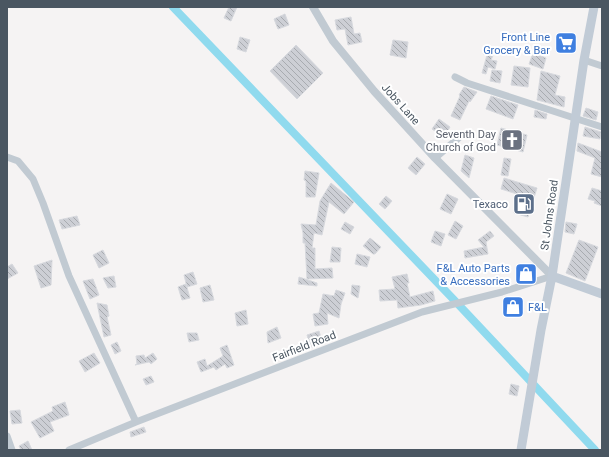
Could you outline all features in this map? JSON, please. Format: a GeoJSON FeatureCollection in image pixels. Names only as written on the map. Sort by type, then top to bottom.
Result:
{"type":"FeatureCollection","features":[{"type":"Feature","properties":{"kind":"main road","name":"St Johns Road"},"geometry":{"type":"LineString","coordinates":[[521,450],[527,406],[552,276],[584,60],[594,7]]}},
{"type":"Feature","properties":{"kind":"main road"},"geometry":{"type":"LineString","coordinates":[[552,276],[602,294]]}},
{"type":"Feature","properties":{"kind":"street","name":"Jobs Lane"},"geometry":{"type":"LineString","coordinates":[[313,7],[332,41],[374,91],[435,158],[552,276]]}},
{"type":"Feature","properties":{"kind":"street"},"geometry":{"type":"LineString","coordinates":[[584,60],[602,66]]}},
{"type":"Feature","properties":{"kind":"street"},"geometry":{"type":"LineString","coordinates":[[455,77],[468,83],[602,126]]}},
{"type":"Feature","properties":{"kind":"street"},"geometry":{"type":"LineString","coordinates":[[435,158],[462,135]]}},
{"type":"Feature","properties":{"kind":"street"},"geometry":{"type":"LineString","coordinates":[[7,157],[18,161],[33,179],[44,203],[69,276],[136,422]]}},
{"type":"Feature","properties":{"kind":"street","name":"Fairfield Road"},"geometry":{"type":"LineString","coordinates":[[69,450],[136,422],[422,312],[502,292],[552,276]]}},
{"type":"Feature","properties":{"kind":"street"},"geometry":{"type":"LineString","coordinates":[[7,436],[12,450]]}},
{"type":"Feature","properties":{"kind":"building"},"geometry":{"type":"Polygon","coordinates":[[[229,7],[237,7],[231,21],[224,18],[229,7]]]}},
{"type":"Feature","properties":{"kind":"building"},"geometry":{"type":"Polygon","coordinates":[[[285,14],[289,25],[278,29],[274,19],[285,14]]]}},
{"type":"Feature","properties":{"kind":"building"},"geometry":{"type":"Polygon","coordinates":[[[351,17],[354,34],[360,33],[362,42],[348,45],[345,29],[337,30],[335,20],[351,17]]]}},
{"type":"Feature","properties":{"kind":"building"},"geometry":{"type":"Polygon","coordinates":[[[240,37],[250,40],[246,52],[237,49],[240,37]]]}},
{"type":"Feature","properties":{"kind":"building","name":"Front Line Grocery & Bar"},"geometry":{"type":"Polygon","coordinates":[[[559,38],[574,41],[572,49],[557,46],[559,38]]]}},
{"type":"Feature","properties":{"kind":"building"},"geometry":{"type":"Polygon","coordinates":[[[393,40],[408,42],[406,58],[390,55],[393,40]]]}},
{"type":"Feature","properties":{"kind":"building"},"geometry":{"type":"Polygon","coordinates":[[[296,45],[323,73],[297,99],[270,71],[296,45]]]}},
{"type":"Feature","properties":{"kind":"building"},"geometry":{"type":"Polygon","coordinates":[[[485,48],[495,51],[491,60],[497,61],[495,69],[488,67],[486,74],[482,73],[487,55],[483,54],[485,48]]]}},
{"type":"Feature","properties":{"kind":"building"},"geometry":{"type":"Polygon","coordinates":[[[533,53],[546,58],[543,69],[529,64],[533,53]]]}},
{"type":"Feature","properties":{"kind":"building"},"geometry":{"type":"Polygon","coordinates":[[[514,66],[530,68],[528,87],[511,85],[514,66]]]}},
{"type":"Feature","properties":{"kind":"building"},"geometry":{"type":"Polygon","coordinates":[[[492,70],[502,71],[500,83],[490,81],[492,70]]]}},
{"type":"Feature","properties":{"kind":"building"},"geometry":{"type":"Polygon","coordinates":[[[541,71],[560,76],[555,95],[565,97],[564,107],[537,100],[541,71]]]}},
{"type":"Feature","properties":{"kind":"building"},"geometry":{"type":"Polygon","coordinates":[[[464,87],[477,92],[470,102],[469,101],[460,120],[451,116],[460,96],[459,95],[464,87]]]}},
{"type":"Feature","properties":{"kind":"building"},"geometry":{"type":"Polygon","coordinates":[[[491,96],[518,105],[513,119],[486,109],[491,96]]]}},
{"type":"Feature","properties":{"kind":"building"},"geometry":{"type":"Polygon","coordinates":[[[586,108],[598,112],[596,120],[583,116],[586,108]]]}},
{"type":"Feature","properties":{"kind":"building"},"geometry":{"type":"Polygon","coordinates":[[[535,110],[547,114],[546,119],[534,117],[535,110]]]}},
{"type":"Feature","properties":{"kind":"building"},"geometry":{"type":"Polygon","coordinates":[[[439,119],[450,127],[444,137],[432,129],[439,119]]]}},
{"type":"Feature","properties":{"kind":"building"},"geometry":{"type":"Polygon","coordinates":[[[585,127],[601,132],[600,139],[583,136],[585,127]]]}},
{"type":"Feature","properties":{"kind":"building","name":"Seventh Day Church of God"},"geometry":{"type":"Polygon","coordinates":[[[501,128],[527,135],[523,152],[497,145],[501,128]]]}},
{"type":"Feature","properties":{"kind":"building"},"geometry":{"type":"Polygon","coordinates":[[[578,143],[602,152],[602,177],[591,174],[595,158],[577,151],[578,143]]]}},
{"type":"Feature","properties":{"kind":"building"},"geometry":{"type":"Polygon","coordinates":[[[465,155],[474,158],[469,178],[461,171],[465,155]]]}},
{"type":"Feature","properties":{"kind":"building"},"geometry":{"type":"Polygon","coordinates":[[[417,157],[425,164],[416,175],[408,168],[417,157]]]}},
{"type":"Feature","properties":{"kind":"building"},"geometry":{"type":"Polygon","coordinates":[[[504,158],[511,159],[508,176],[501,175],[504,158]]]}},
{"type":"Feature","properties":{"kind":"building"},"geometry":{"type":"Polygon","coordinates":[[[305,171],[319,173],[315,197],[306,197],[306,181],[304,180],[305,171]]]}},
{"type":"Feature","properties":{"kind":"building","name":"Texaco"},"geometry":{"type":"Polygon","coordinates":[[[504,178],[537,188],[528,217],[514,213],[520,195],[501,189],[504,178]]]}},
{"type":"Feature","properties":{"kind":"building"},"geometry":{"type":"Polygon","coordinates":[[[331,183],[354,202],[344,214],[329,202],[322,235],[314,233],[312,248],[315,248],[315,269],[332,268],[333,278],[307,279],[305,243],[303,243],[301,224],[316,225],[320,201],[331,183]]]}},
{"type":"Feature","properties":{"kind":"building"},"geometry":{"type":"Polygon","coordinates":[[[592,188],[602,191],[602,206],[594,203],[595,201],[588,199],[592,188]]]}},
{"type":"Feature","properties":{"kind":"building"},"geometry":{"type":"Polygon","coordinates":[[[447,194],[458,199],[451,214],[440,209],[447,194]]]}},
{"type":"Feature","properties":{"kind":"building"},"geometry":{"type":"Polygon","coordinates":[[[386,196],[392,201],[385,209],[379,204],[386,196]]]}},
{"type":"Feature","properties":{"kind":"building"},"geometry":{"type":"Polygon","coordinates":[[[77,216],[80,225],[62,229],[59,220],[77,216]]]}},
{"type":"Feature","properties":{"kind":"building"},"geometry":{"type":"Polygon","coordinates":[[[455,221],[463,226],[456,239],[448,235],[455,221]]]}},
{"type":"Feature","properties":{"kind":"building"},"geometry":{"type":"Polygon","coordinates":[[[345,222],[354,227],[350,234],[341,229],[345,222]]]}},
{"type":"Feature","properties":{"kind":"building"},"geometry":{"type":"Polygon","coordinates":[[[566,222],[577,224],[574,234],[565,232],[566,222]]]}},
{"type":"Feature","properties":{"kind":"building"},"geometry":{"type":"Polygon","coordinates":[[[435,231],[445,234],[441,246],[431,242],[435,231]]]}},
{"type":"Feature","properties":{"kind":"building"},"geometry":{"type":"Polygon","coordinates":[[[490,231],[494,236],[486,242],[488,254],[465,258],[464,251],[484,247],[478,240],[490,231]]]}},
{"type":"Feature","properties":{"kind":"building"},"geometry":{"type":"Polygon","coordinates":[[[370,238],[381,247],[375,254],[363,246],[370,238]]]}},
{"type":"Feature","properties":{"kind":"building"},"geometry":{"type":"Polygon","coordinates":[[[579,240],[598,247],[585,281],[566,273],[579,240]]]}},
{"type":"Feature","properties":{"kind":"building"},"geometry":{"type":"Polygon","coordinates":[[[332,247],[341,248],[340,262],[330,262],[332,247]]]}},
{"type":"Feature","properties":{"kind":"building"},"geometry":{"type":"Polygon","coordinates":[[[103,250],[109,263],[99,268],[93,255],[103,250]]]}},
{"type":"Feature","properties":{"kind":"building"},"geometry":{"type":"Polygon","coordinates":[[[357,254],[370,257],[367,267],[355,264],[357,254]]]}},
{"type":"Feature","properties":{"kind":"building"},"geometry":{"type":"Polygon","coordinates":[[[52,260],[51,285],[41,288],[34,266],[52,260]]]}},
{"type":"Feature","properties":{"kind":"building"},"geometry":{"type":"Polygon","coordinates":[[[12,264],[18,273],[7,279],[7,267],[12,264]]]}},
{"type":"Feature","properties":{"kind":"building","name":"F&L Auto Parts & Accessories"},"geometry":{"type":"Polygon","coordinates":[[[529,265],[535,272],[527,279],[522,280],[518,275],[529,265]]]}},
{"type":"Feature","properties":{"kind":"building"},"geometry":{"type":"Polygon","coordinates":[[[193,272],[197,284],[187,287],[184,275],[193,272]]]}},
{"type":"Feature","properties":{"kind":"building"},"geometry":{"type":"Polygon","coordinates":[[[407,274],[410,297],[433,291],[435,301],[421,305],[398,308],[397,300],[380,301],[379,290],[395,289],[392,277],[407,274]]]}},
{"type":"Feature","properties":{"kind":"building"},"geometry":{"type":"Polygon","coordinates":[[[114,276],[116,287],[108,288],[103,278],[114,276]]]}},
{"type":"Feature","properties":{"kind":"building"},"geometry":{"type":"Polygon","coordinates":[[[299,277],[317,283],[317,286],[298,284],[299,277]]]}},
{"type":"Feature","properties":{"kind":"building"},"geometry":{"type":"Polygon","coordinates":[[[93,279],[99,295],[90,299],[83,281],[93,279]]]}},
{"type":"Feature","properties":{"kind":"building"},"geometry":{"type":"Polygon","coordinates":[[[186,284],[190,298],[182,300],[178,287],[186,284]]]}},
{"type":"Feature","properties":{"kind":"building"},"geometry":{"type":"Polygon","coordinates":[[[210,285],[214,300],[203,302],[200,288],[210,285]]]}},
{"type":"Feature","properties":{"kind":"building"},"geometry":{"type":"Polygon","coordinates":[[[352,285],[360,286],[358,298],[351,294],[352,285]]]}},
{"type":"Feature","properties":{"kind":"building"},"geometry":{"type":"Polygon","coordinates":[[[336,290],[345,293],[341,304],[339,318],[327,313],[328,324],[315,326],[313,314],[319,313],[323,294],[334,296],[336,290]]]}},
{"type":"Feature","properties":{"kind":"building"},"geometry":{"type":"Polygon","coordinates":[[[97,303],[107,305],[109,316],[107,317],[111,335],[104,337],[97,303]]]}},
{"type":"Feature","properties":{"kind":"building"},"geometry":{"type":"Polygon","coordinates":[[[246,310],[248,324],[237,326],[235,313],[246,310]]]}},
{"type":"Feature","properties":{"kind":"building"},"geometry":{"type":"Polygon","coordinates":[[[277,327],[281,338],[268,343],[267,332],[277,327]]]}},
{"type":"Feature","properties":{"kind":"building"},"geometry":{"type":"Polygon","coordinates":[[[319,331],[323,344],[311,348],[307,335],[319,331]]]}},
{"type":"Feature","properties":{"kind":"building"},"geometry":{"type":"Polygon","coordinates":[[[187,333],[197,333],[199,340],[189,342],[187,333]]]}},
{"type":"Feature","properties":{"kind":"building"},"geometry":{"type":"Polygon","coordinates":[[[117,342],[121,351],[115,354],[111,345],[117,342]]]}},
{"type":"Feature","properties":{"kind":"building"},"geometry":{"type":"Polygon","coordinates":[[[227,345],[234,365],[227,368],[225,364],[216,370],[214,367],[201,372],[197,362],[205,359],[207,366],[223,356],[220,348],[227,345]]]}},
{"type":"Feature","properties":{"kind":"building"},"geometry":{"type":"Polygon","coordinates":[[[94,353],[100,363],[85,372],[79,361],[94,353]]]}},
{"type":"Feature","properties":{"kind":"building"},"geometry":{"type":"Polygon","coordinates":[[[153,353],[157,359],[151,364],[149,362],[135,365],[137,364],[136,356],[144,355],[145,358],[153,353]]]}},
{"type":"Feature","properties":{"kind":"building"},"geometry":{"type":"Polygon","coordinates":[[[151,376],[154,382],[146,385],[143,379],[151,376]]]}},
{"type":"Feature","properties":{"kind":"building"},"geometry":{"type":"Polygon","coordinates":[[[511,384],[519,386],[517,396],[509,394],[511,384]]]}},
{"type":"Feature","properties":{"kind":"building"},"geometry":{"type":"Polygon","coordinates":[[[65,402],[69,415],[50,422],[54,431],[40,438],[31,422],[53,411],[52,407],[65,402]]]}},
{"type":"Feature","properties":{"kind":"building"},"geometry":{"type":"Polygon","coordinates":[[[20,410],[22,423],[12,424],[10,411],[20,410]]]}},
{"type":"Feature","properties":{"kind":"building"},"geometry":{"type":"Polygon","coordinates":[[[144,427],[146,432],[131,437],[130,432],[144,427]]]}},
{"type":"Feature","properties":{"kind":"building"},"geometry":{"type":"Polygon","coordinates":[[[28,441],[32,450],[21,450],[19,446],[28,441]]]}},
{"type":"Feature","properties":{"kind":"waterway"},"geometry":{"type":"LineString","coordinates":[[173,7],[457,303],[595,450]]}},
{"type":"Feature","properties":{"kind":"place","name":"Front Line Grocery & Bar"},"geometry":{"type":"Point","coordinates":[566,43]}},
{"type":"Feature","properties":{"kind":"place","name":"Seventh Day Church of God"},"geometry":{"type":"Point","coordinates":[512,140]}},
{"type":"Feature","properties":{"kind":"place","name":"Texaco"},"geometry":{"type":"Point","coordinates":[524,204]}},
{"type":"Feature","properties":{"kind":"place","name":"F&L Auto Parts & Accessories"},"geometry":{"type":"Point","coordinates":[526,274]}},
{"type":"Feature","properties":{"kind":"place","name":"F&L"},"geometry":{"type":"Point","coordinates":[513,307]}}]}
